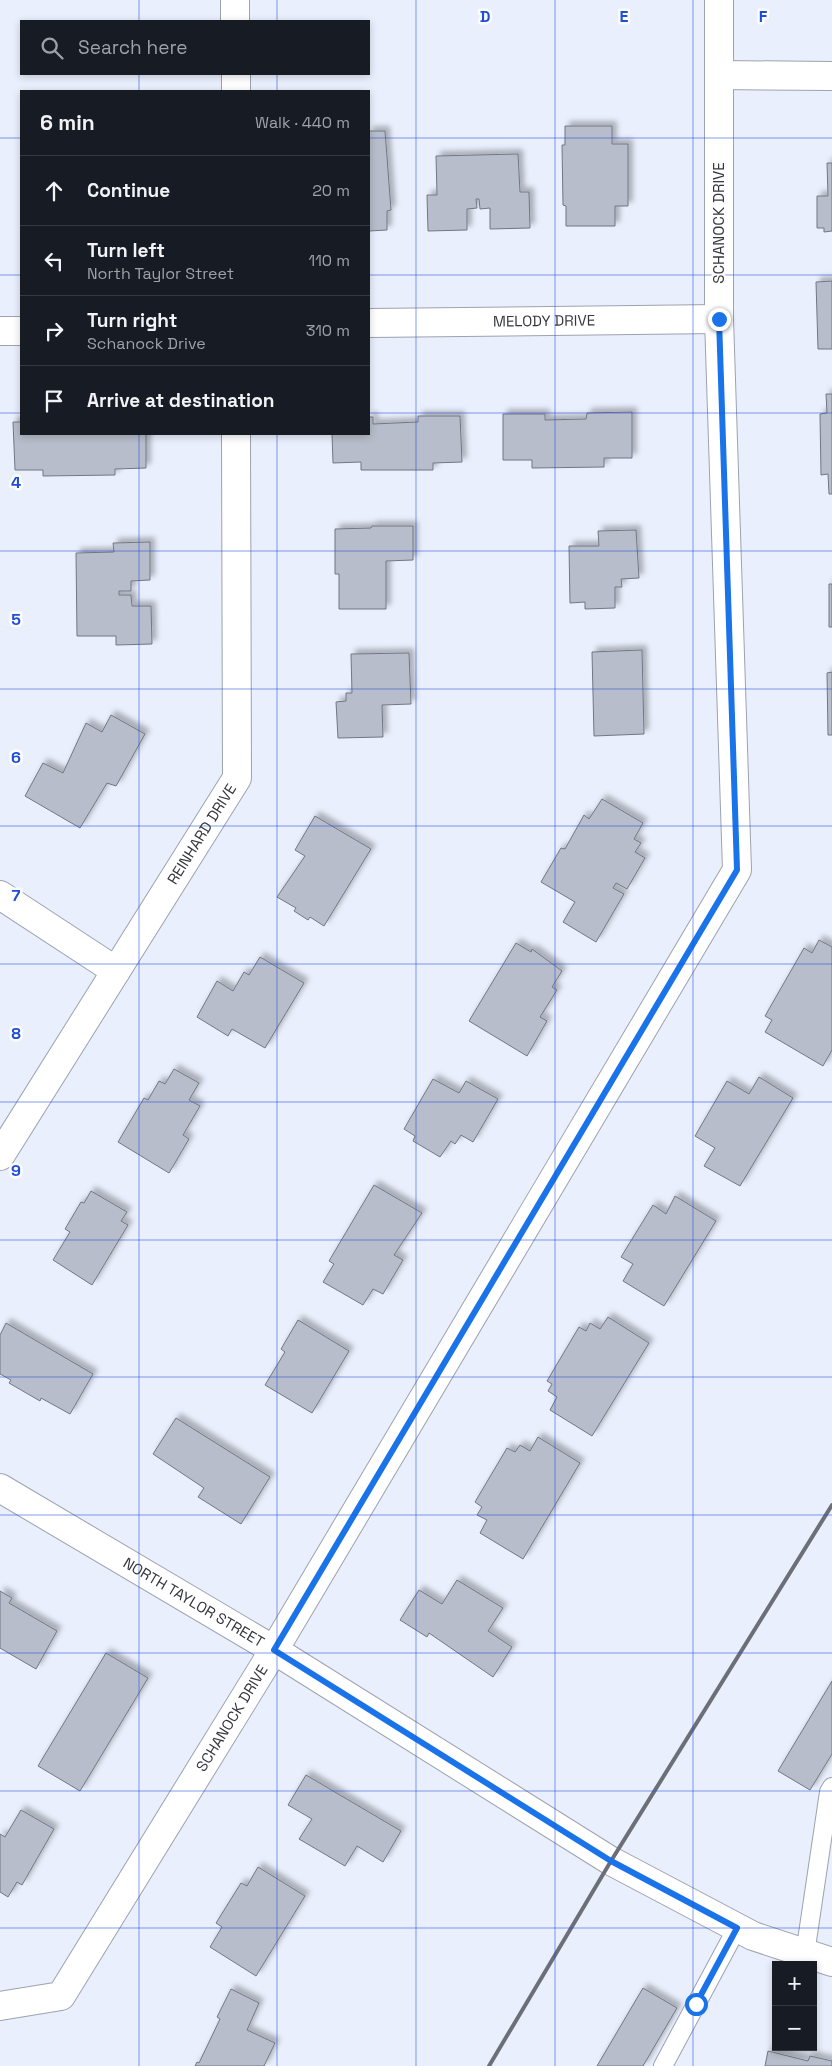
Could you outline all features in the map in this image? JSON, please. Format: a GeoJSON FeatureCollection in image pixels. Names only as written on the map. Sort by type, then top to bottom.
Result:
{"type":"FeatureCollection","features":[{"type":"Feature","properties":{"kind":"street"},"geometry":{"type":"LineString","coordinates":[[235,0],[235,20]]}},
{"type":"Feature","properties":{"kind":"street","name":"SCHANOCK DRIVE"},"geometry":{"type":"LineString","coordinates":[[0,2006],[61,1996],[274,1650],[737,870],[719,319],[719,0]]}},
{"type":"Feature","properties":{"kind":"street"},"geometry":{"type":"LineString","coordinates":[[236,75],[236,90]]}},
{"type":"Feature","properties":{"kind":"street"},"geometry":{"type":"LineString","coordinates":[[720,75],[832,76]]}},
{"type":"Feature","properties":{"kind":"street","name":"MELODY DRIVE"},"geometry":{"type":"LineString","coordinates":[[370,323],[719,319]]}},
{"type":"Feature","properties":{"kind":"street"},"geometry":{"type":"LineString","coordinates":[[0,331],[20,331]]}},
{"type":"Feature","properties":{"kind":"street","name":"REINHARD DRIVE"},"geometry":{"type":"LineString","coordinates":[[0,1156],[237,778],[236,435]]}},
{"type":"Feature","properties":{"kind":"street"},"geometry":{"type":"LineString","coordinates":[[0,895],[116,971]]}},
{"type":"Feature","properties":{"kind":"street","name":"NORTH TAYLOR STREET"},"geometry":{"type":"LineString","coordinates":[[0,1488],[274,1650],[611,1861],[753,1936],[832,1962]]}},
{"type":"Feature","properties":{"kind":"lane"},"geometry":{"type":"LineString","coordinates":[[804,1954],[829,1792],[832,1787]]}},
{"type":"Feature","properties":{"kind":"lane"},"geometry":{"type":"LineString","coordinates":[[663,2066],[737,1928]]}},
{"type":"Feature","properties":{"kind":"building"},"geometry":{"type":"Polygon","coordinates":[[[565,126],[612,126],[612,144],[628,144],[628,206],[615,206],[615,226],[566,226],[566,206],[563,205],[562,145],[565,145],[565,126]]]}},
{"type":"Feature","properties":{"kind":"building"},"geometry":{"type":"Polygon","coordinates":[[[370,131],[385,131],[391,210],[387,211],[387,230],[370,231],[370,131]]]}},
{"type":"Feature","properties":{"kind":"building"},"geometry":{"type":"Polygon","coordinates":[[[518,154],[520,192],[529,192],[530,228],[490,229],[490,208],[480,209],[479,199],[476,199],[477,208],[467,209],[467,230],[428,231],[427,195],[437,195],[436,156],[518,154]]]}},
{"type":"Feature","properties":{"kind":"building"},"geometry":{"type":"Polygon","coordinates":[[[827,163],[832,163],[832,231],[824,232],[824,228],[817,228],[817,196],[828,196],[827,163]]]}},
{"type":"Feature","properties":{"kind":"building"},"geometry":{"type":"Polygon","coordinates":[[[832,281],[832,349],[818,349],[816,282],[832,281]]]}},
{"type":"Feature","properties":{"kind":"building"},"geometry":{"type":"Polygon","coordinates":[[[826,394],[832,394],[832,494],[829,494],[828,474],[821,475],[820,414],[827,413],[826,394]]]}},
{"type":"Feature","properties":{"kind":"building"},"geometry":{"type":"Polygon","coordinates":[[[632,412],[632,458],[604,458],[604,467],[532,468],[532,460],[503,460],[503,414],[545,414],[545,420],[586,419],[587,413],[632,412]]]}},
{"type":"Feature","properties":{"kind":"building"},"geometry":{"type":"Polygon","coordinates":[[[418,416],[460,416],[462,462],[433,463],[433,470],[361,470],[361,462],[333,463],[332,435],[370,435],[370,417],[373,417],[373,424],[418,422],[418,416]]]}},
{"type":"Feature","properties":{"kind":"building"},"geometry":{"type":"Polygon","coordinates":[[[13,422],[20,422],[20,435],[146,435],[146,468],[115,469],[115,475],[43,476],[43,470],[15,470],[13,422]]]}},
{"type":"Feature","properties":{"kind":"building"},"geometry":{"type":"Polygon","coordinates":[[[372,526],[413,526],[413,560],[386,561],[386,609],[339,609],[339,574],[335,574],[335,529],[371,528],[372,526]]]}},
{"type":"Feature","properties":{"kind":"building"},"geometry":{"type":"Polygon","coordinates":[[[636,530],[639,578],[621,579],[622,587],[615,587],[615,608],[585,609],[585,602],[570,603],[569,546],[599,546],[598,531],[636,530]]]}},
{"type":"Feature","properties":{"kind":"building"},"geometry":{"type":"Polygon","coordinates":[[[150,542],[150,580],[131,581],[131,591],[119,591],[119,595],[131,595],[132,606],[151,606],[152,644],[116,645],[116,636],[77,636],[76,553],[114,552],[113,543],[150,542]]]}},
{"type":"Feature","properties":{"kind":"building"},"geometry":{"type":"Polygon","coordinates":[[[829,584],[832,584],[832,627],[829,627],[829,584]]]}},
{"type":"Feature","properties":{"kind":"building"},"geometry":{"type":"Polygon","coordinates":[[[642,650],[644,734],[594,736],[592,652],[642,650]]]}},
{"type":"Feature","properties":{"kind":"building"},"geometry":{"type":"Polygon","coordinates":[[[409,653],[411,704],[382,705],[383,737],[338,738],[336,702],[346,701],[346,693],[352,693],[351,654],[409,653]]]}},
{"type":"Feature","properties":{"kind":"building"},"geometry":{"type":"Polygon","coordinates":[[[832,672],[832,735],[828,735],[827,673],[832,672]]]}},
{"type":"Feature","properties":{"kind":"building"},"geometry":{"type":"Polygon","coordinates":[[[111,715],[145,734],[116,786],[107,783],[80,828],[25,796],[43,763],[63,773],[86,723],[102,732],[111,715]]]}},
{"type":"Feature","properties":{"kind":"building"},"geometry":{"type":"Polygon","coordinates":[[[602,799],[643,823],[634,839],[641,843],[635,852],[645,858],[627,889],[616,883],[613,888],[624,894],[596,942],[563,922],[575,902],[541,882],[561,848],[565,849],[584,815],[589,819],[602,799]]]}},
{"type":"Feature","properties":{"kind":"building"},"geometry":{"type":"Polygon","coordinates":[[[315,816],[371,849],[324,926],[310,917],[308,920],[294,911],[296,908],[277,897],[305,856],[295,850],[315,816]]]}},
{"type":"Feature","properties":{"kind":"building"},"geometry":{"type":"Polygon","coordinates":[[[819,940],[832,947],[832,1050],[823,1066],[765,1032],[772,1020],[765,1016],[804,948],[812,953],[819,940]]]}},
{"type":"Feature","properties":{"kind":"building"},"geometry":{"type":"Polygon","coordinates":[[[516,943],[531,952],[532,949],[562,971],[552,987],[557,990],[540,1017],[547,1021],[527,1056],[469,1021],[516,943]]]}},
{"type":"Feature","properties":{"kind":"building"},"geometry":{"type":"Polygon","coordinates":[[[260,957],[304,983],[265,1048],[232,1029],[228,1036],[197,1017],[217,981],[233,991],[244,972],[249,975],[260,957]]]}},
{"type":"Feature","properties":{"kind":"building"},"geometry":{"type":"Polygon","coordinates":[[[174,1069],[199,1083],[189,1100],[200,1106],[183,1135],[189,1139],[169,1173],[118,1142],[144,1098],[148,1100],[159,1081],[165,1084],[174,1069]]]}},
{"type":"Feature","properties":{"kind":"building"},"geometry":{"type":"Polygon","coordinates":[[[759,1077],[793,1098],[740,1186],[704,1166],[715,1148],[695,1136],[727,1081],[749,1094],[759,1077]]]}},
{"type":"Feature","properties":{"kind":"building"},"geometry":{"type":"Polygon","coordinates":[[[433,1079],[459,1093],[466,1081],[498,1099],[473,1142],[461,1135],[455,1144],[451,1141],[440,1157],[413,1141],[415,1136],[404,1129],[433,1079]]]}},
{"type":"Feature","properties":{"kind":"building"},"geometry":{"type":"Polygon","coordinates":[[[374,1185],[422,1213],[394,1255],[403,1260],[383,1294],[373,1289],[363,1305],[323,1282],[334,1264],[329,1261],[374,1185]]]}},
{"type":"Feature","properties":{"kind":"building"},"geometry":{"type":"Polygon","coordinates":[[[91,1191],[127,1212],[121,1221],[128,1225],[92,1285],[53,1260],[70,1232],[65,1229],[81,1202],[84,1203],[91,1191]]]}},
{"type":"Feature","properties":{"kind":"building"},"geometry":{"type":"Polygon","coordinates":[[[675,1196],[716,1221],[664,1306],[623,1281],[633,1264],[621,1257],[653,1205],[666,1214],[675,1196]]]}},
{"type":"Feature","properties":{"kind":"building"},"geometry":{"type":"Polygon","coordinates":[[[608,1317],[649,1343],[592,1436],[550,1410],[557,1397],[548,1391],[552,1384],[547,1381],[579,1327],[586,1331],[590,1323],[600,1329],[608,1317]]]}},
{"type":"Feature","properties":{"kind":"building"},"geometry":{"type":"Polygon","coordinates":[[[298,1320],[349,1351],[312,1413],[265,1385],[285,1352],[281,1349],[298,1320]]]}},
{"type":"Feature","properties":{"kind":"building"},"geometry":{"type":"Polygon","coordinates":[[[6,1323],[93,1374],[70,1414],[41,1398],[40,1401],[9,1383],[11,1380],[0,1374],[0,1335],[6,1323]]]}},
{"type":"Feature","properties":{"kind":"building"},"geometry":{"type":"Polygon","coordinates":[[[176,1418],[270,1477],[241,1524],[198,1497],[204,1488],[153,1454],[176,1418]]]}},
{"type":"Feature","properties":{"kind":"building"},"geometry":{"type":"Polygon","coordinates":[[[538,1437],[580,1463],[523,1559],[480,1533],[487,1520],[477,1515],[482,1507],[475,1502],[507,1448],[515,1452],[520,1445],[530,1451],[538,1437]]]}},
{"type":"Feature","properties":{"kind":"building"},"geometry":{"type":"Polygon","coordinates":[[[457,1580],[503,1608],[488,1631],[512,1647],[493,1677],[429,1633],[427,1637],[400,1620],[419,1590],[442,1604],[457,1580]]]}},
{"type":"Feature","properties":{"kind":"building"},"geometry":{"type":"Polygon","coordinates":[[[0,1591],[12,1598],[9,1603],[57,1631],[36,1669],[0,1648],[0,1591]]]}},
{"type":"Feature","properties":{"kind":"building"},"geometry":{"type":"Polygon","coordinates":[[[106,1653],[148,1678],[80,1791],[38,1766],[106,1653]]]}},
{"type":"Feature","properties":{"kind":"building"},"geometry":{"type":"Polygon","coordinates":[[[832,1681],[832,1754],[810,1790],[778,1771],[832,1681]]]}},
{"type":"Feature","properties":{"kind":"building"},"geometry":{"type":"Polygon","coordinates":[[[306,1775],[401,1831],[383,1862],[357,1846],[345,1866],[299,1839],[312,1819],[288,1805],[306,1775]]]}},
{"type":"Feature","properties":{"kind":"building"},"geometry":{"type":"Polygon","coordinates":[[[21,1810],[54,1829],[22,1885],[17,1882],[8,1897],[0,1892],[0,1834],[5,1837],[21,1810]]]}},
{"type":"Feature","properties":{"kind":"building"},"geometry":{"type":"Polygon","coordinates":[[[258,1867],[305,1896],[256,1976],[210,1947],[222,1927],[216,1923],[241,1883],[247,1886],[258,1867]]]}},
{"type":"Feature","properties":{"kind":"building"},"geometry":{"type":"Polygon","coordinates":[[[643,1988],[677,2008],[643,2066],[597,2066],[643,1988]]]}},
{"type":"Feature","properties":{"kind":"building"},"geometry":{"type":"Polygon","coordinates":[[[231,1989],[259,2003],[247,2030],[275,2043],[264,2066],[195,2066],[197,2062],[199,2063],[220,2019],[217,2017],[231,1989]]]}},
{"type":"Feature","properties":{"kind":"building"},"geometry":{"type":"Polygon","coordinates":[[[768,2051],[808,2061],[810,2056],[832,2061],[832,2066],[765,2066],[768,2051]]]}},
{"type":"Feature","properties":{"kind":"railway"},"geometry":{"type":"LineString","coordinates":[[489,2066],[611,1861],[832,1505]]}},
{"type":"Feature","properties":{"kind":"route"},"geometry":{"type":"LineString","coordinates":[[696,2004],[737,1928],[611,1861],[274,1650],[737,870],[719,319]]}}]}
